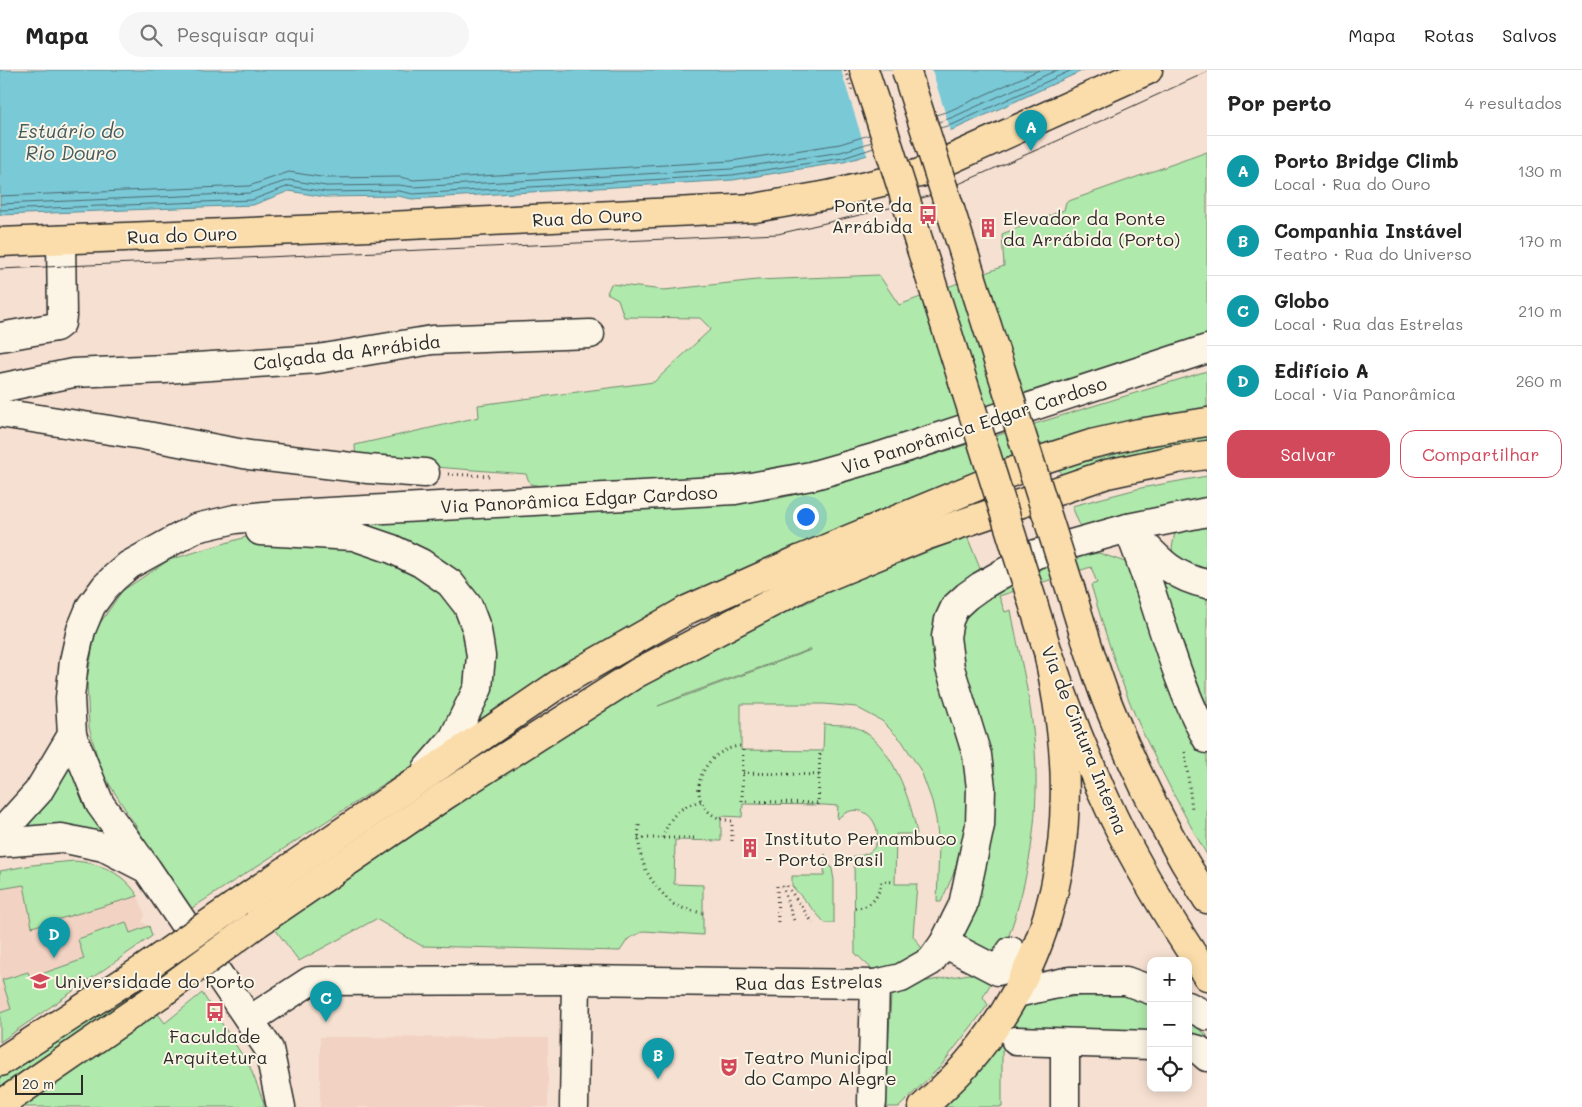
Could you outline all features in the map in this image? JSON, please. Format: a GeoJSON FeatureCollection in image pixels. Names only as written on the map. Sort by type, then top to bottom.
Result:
{"type":"FeatureCollection","features":[{"type":"Feature","properties":{"kind":"main road","name":"Via de Cintura Interna"},"geometry":{"type":"LineString","coordinates":[[864,70],[1049,657],[1075,727],[1113,817],[1157,898],[1207,976]]}},
{"type":"Feature","properties":{"kind":"main road","name":"Via de Cintura Interna"},"geometry":{"type":"LineString","coordinates":[[906,70],[1091,658],[1124,744],[1165,827],[1207,899]]}},
{"type":"Feature","properties":{"kind":"main road","name":"Rua do Ouro"},"geometry":{"type":"LineString","coordinates":[[0,242],[348,228],[755,208],[828,195],[920,173],[1148,70]]}},
{"type":"Feature","properties":{"kind":"main road"},"geometry":{"type":"LineString","coordinates":[[0,1062],[142,970],[563,681],[689,609],[801,558],[1041,460],[1091,444],[1139,433],[1207,422]]}},
{"type":"Feature","properties":{"kind":"main road"},"geometry":{"type":"LineString","coordinates":[[0,1105],[444,796],[637,673],[802,587],[924,536],[1100,476],[1177,459],[1207,455]]}},
{"type":"Feature","properties":{"kind":"main road"},"geometry":{"type":"LineString","coordinates":[[924,1107],[963,1067],[990,1034],[1016,992],[1036,951],[1050,908],[1058,874],[1063,837],[1065,796],[1063,747],[1058,703],[1049,657]]}},
{"type":"Feature","properties":{"kind":"street"},"geometry":{"type":"LineString","coordinates":[[0,337],[56,327],[61,322],[61,240]]}},
{"type":"Feature","properties":{"kind":"street","name":"Calçada da Arrábida"},"geometry":{"type":"LineString","coordinates":[[0,388],[73,373],[318,359],[432,340],[590,334]]}},
{"type":"Feature","properties":{"kind":"street","name":"Via Panorâmica Edgar Cardoso"},"geometry":{"type":"LineString","coordinates":[[281,1107],[269,1049],[147,869],[100,804],[72,735],[70,698],[74,661],[81,630],[91,606],[105,587],[129,565],[196,528],[235,519],[274,515],[735,490],[811,476],[1207,349]]}},
{"type":"Feature","properties":{"kind":"street"},"geometry":{"type":"LineString","coordinates":[[73,373],[84,382],[224,382]]}},
{"type":"Feature","properties":{"kind":"street"},"geometry":{"type":"LineString","coordinates":[[0,413],[142,435],[249,455],[368,469],[425,473]]}},
{"type":"Feature","properties":{"kind":"street","name":"Rua das Estrelas"},"geometry":{"type":"LineString","coordinates":[[250,1020],[310,981],[576,980],[874,984],[901,978],[931,961],[944,943],[963,905],[980,825],[981,788],[976,755],[950,668],[946,637],[948,620],[955,607],[967,596],[1008,569],[1036,554],[1128,528],[1207,512]]}},
{"type":"Feature","properties":{"kind":"street"},"geometry":{"type":"LineString","coordinates":[[196,528],[354,536],[392,549],[421,563],[450,583],[468,606],[477,630],[481,656],[478,688],[453,739],[416,781]]}},
{"type":"Feature","properties":{"kind":"street"},"geometry":{"type":"LineString","coordinates":[[1128,528],[1168,568],[1182,576],[1207,584]]}},
{"type":"Feature","properties":{"kind":"street"},"geometry":{"type":"LineString","coordinates":[[1128,528],[1191,706],[1195,742]]}},
{"type":"Feature","properties":{"kind":"street"},"geometry":{"type":"LineString","coordinates":[[0,834],[38,792],[72,735]]}},
{"type":"Feature","properties":{"kind":"street"},"geometry":{"type":"LineString","coordinates":[[0,843],[61,838],[104,848],[147,869]]}},
{"type":"Feature","properties":{"kind":"street"},"geometry":{"type":"LineString","coordinates":[[944,943],[998,972],[1010,952]]}},
{"type":"Feature","properties":{"kind":"street"},"geometry":{"type":"LineString","coordinates":[[574,1107],[576,980]]}},
{"type":"Feature","properties":{"kind":"street"},"geometry":{"type":"LineString","coordinates":[[1016,992],[1070,981],[1126,981],[1147,989]]}},
{"type":"Feature","properties":{"kind":"street"},"geometry":{"type":"LineString","coordinates":[[872,1104],[874,984]]}},
{"type":"Feature","properties":{"kind":"street"},"geometry":{"type":"LineString","coordinates":[[1192,1008],[1207,1016]]}},
{"type":"Feature","properties":{"kind":"street"},"geometry":{"type":"LineString","coordinates":[[1016,1041],[1147,1044]]}},
{"type":"Feature","properties":{"kind":"street"},"geometry":{"type":"LineString","coordinates":[[1065,1043],[1065,1107]]}},
{"type":"Feature","properties":{"kind":"street"},"geometry":{"type":"LineString","coordinates":[[1192,1048],[1199,1050],[1207,1057]]}},
{"type":"Feature","properties":{"kind":"path"},"geometry":{"type":"LineString","coordinates":[[425,473],[494,476]]}},
{"type":"Feature","properties":{"kind":"path"},"geometry":{"type":"LineString","coordinates":[[1192,809],[1195,742]]}},
{"type":"Feature","properties":{"kind":"path"},"geometry":{"type":"LineString","coordinates":[[732,841],[732,821],[721,820],[711,815],[699,794],[699,782],[703,770],[712,760],[723,751],[742,748],[742,801],[818,804],[820,751]]}},
{"type":"Feature","properties":{"kind":"path"},"geometry":{"type":"LineString","coordinates":[[743,773],[820,775]]}},
{"type":"Feature","properties":{"kind":"path"},"geometry":{"type":"LineString","coordinates":[[663,838],[671,818],[681,809],[702,801]]}},
{"type":"Feature","properties":{"kind":"path"},"geometry":{"type":"LineString","coordinates":[[638,825],[639,853],[645,870],[656,886],[671,903],[687,910],[703,913]]}},
{"type":"Feature","properties":{"kind":"path"},"geometry":{"type":"LineString","coordinates":[[638,838],[695,838],[695,841]]}},
{"type":"Feature","properties":{"kind":"path"},"geometry":{"type":"LineString","coordinates":[[855,908],[872,903],[879,894],[882,881],[895,882]]}},
{"type":"Feature","properties":{"kind":"path"},"geometry":{"type":"LineString","coordinates":[[777,886],[778,922]]}},
{"type":"Feature","properties":{"kind":"path"},"geometry":{"type":"LineString","coordinates":[[782,886],[795,923]]}},
{"type":"Feature","properties":{"kind":"path"},"geometry":{"type":"LineString","coordinates":[[787,886],[813,923]]}},
{"type":"Feature","properties":{"kind":"shaded area","name":"Universidade do Porto"},"geometry":{"type":"Polygon","coordinates":[[[74,861],[89,862],[108,869],[121,876],[132,886],[145,915],[142,922],[149,926],[151,932],[0,1035],[0,871],[32,865],[74,861]]]}},
{"type":"Feature","properties":{"kind":"shaded area"},"geometry":{"type":"Polygon","coordinates":[[[320,1037],[548,1038],[548,1107],[320,1107],[320,1037]]]}},
{"type":"Feature","properties":{"kind":"green space"},"geometry":{"type":"Polygon","coordinates":[[[1207,152],[1207,339],[920,428],[828,459],[753,474],[635,483],[541,486],[530,484],[526,474],[356,461],[355,445],[479,417],[478,405],[654,382],[711,329],[700,318],[624,317],[618,299],[607,293],[611,284],[664,290],[757,280],[879,275],[899,305],[1004,266],[1002,234],[1064,210],[1066,202],[1207,152]]]}},
{"type":"Feature","properties":{"kind":"green space"},"geometry":{"type":"Polygon","coordinates":[[[1207,371],[1207,409],[1076,442],[901,502],[753,566],[497,711],[189,910],[101,771],[89,727],[87,679],[96,629],[122,591],[169,560],[283,526],[776,499],[842,483],[1207,371]]]}},
{"type":"Feature","properties":{"kind":"green space"},"geometry":{"type":"Polygon","coordinates":[[[1207,436],[1207,446],[1062,478],[1059,468],[1182,438],[1207,436]]]}},
{"type":"Feature","properties":{"kind":"green space"},"geometry":{"type":"Polygon","coordinates":[[[1207,476],[1207,499],[1150,509],[1082,531],[1072,506],[1141,488],[1207,476]]]}},
{"type":"Feature","properties":{"kind":"green space"},"geometry":{"type":"Polygon","coordinates":[[[1207,525],[1207,568],[1191,570],[1175,561],[1172,548],[1175,532],[1207,525]]]}},
{"type":"Feature","properties":{"kind":"green space"},"geometry":{"type":"Polygon","coordinates":[[[967,536],[983,576],[961,582],[941,603],[939,647],[955,716],[968,791],[965,834],[953,875],[941,902],[937,902],[939,846],[932,801],[921,771],[902,741],[882,721],[856,707],[824,704],[741,704],[741,750],[823,751],[824,724],[848,725],[868,734],[879,744],[889,758],[910,805],[917,834],[896,834],[895,884],[917,884],[913,936],[923,950],[918,958],[875,972],[855,953],[854,856],[867,853],[875,846],[876,826],[870,816],[861,811],[850,811],[837,819],[838,806],[825,805],[743,804],[742,817],[721,816],[721,841],[675,840],[674,884],[703,885],[703,935],[644,931],[628,939],[620,951],[422,946],[376,919],[299,961],[275,929],[592,714],[746,631],[840,587],[967,536]],[[811,650],[687,694],[658,706],[811,650]]]}},
{"type":"Feature","properties":{"kind":"green space"},"geometry":{"type":"Polygon","coordinates":[[[1099,553],[1131,564],[1159,581],[1194,592],[1207,592],[1207,855],[1158,764],[1128,697],[1091,585],[1097,583],[1091,567],[999,596],[1005,612],[1011,610],[1031,715],[1036,774],[1035,817],[1024,882],[1004,950],[982,960],[971,951],[963,934],[987,844],[959,663],[956,624],[971,599],[1038,568],[1099,553]]]}},
{"type":"Feature","properties":{"kind":"green space"},"geometry":{"type":"Polygon","coordinates":[[[68,764],[87,811],[107,834],[20,830],[68,764]]]}},
{"type":"Feature","properties":{"kind":"green space"},"geometry":{"type":"Polygon","coordinates":[[[825,854],[832,869],[834,880],[834,923],[825,923],[792,886],[792,876],[824,876],[825,854]]]}},
{"type":"Feature","properties":{"kind":"green space"},"geometry":{"type":"Polygon","coordinates":[[[74,861],[93,864],[118,875],[138,896],[32,927],[24,885],[0,889],[0,871],[32,865],[74,861]]]}},
{"type":"Feature","properties":{"kind":"green space"},"geometry":{"type":"Polygon","coordinates":[[[126,922],[130,933],[149,926],[152,936],[0,1042],[0,1013],[11,1009],[2,980],[28,972],[30,978],[84,959],[78,939],[126,922]]]}},
{"type":"Feature","properties":{"kind":"green space"},"geometry":{"type":"Polygon","coordinates":[[[192,944],[198,955],[0,1089],[0,1072],[192,944]]]}},
{"type":"Feature","properties":{"kind":"green space"},"geometry":{"type":"Polygon","coordinates":[[[998,971],[983,997],[988,1005],[940,1067],[899,1107],[871,1107],[885,1101],[891,997],[910,984],[998,971]]]}},
{"type":"Feature","properties":{"kind":"green space"},"geometry":{"type":"Polygon","coordinates":[[[1110,991],[1147,1000],[1147,1045],[1016,1041],[1002,1051],[1002,1107],[943,1107],[978,1071],[1027,1004],[1110,991]]]}},
{"type":"Feature","properties":{"kind":"green space"},"geometry":{"type":"Polygon","coordinates":[[[202,993],[250,1067],[264,1107],[19,1107],[155,1010],[165,1023],[202,993]]]}},
{"type":"Feature","properties":{"kind":"green space"},"geometry":{"type":"Polygon","coordinates":[[[1192,1024],[1207,1035],[1207,1057],[1192,1049],[1192,1024]]]}},
{"type":"Feature","properties":{"kind":"water","name":"Estuário do Rio Douro"},"geometry":{"type":"Polygon","coordinates":[[[0,70],[1084,70],[955,129],[844,162],[733,180],[412,199],[398,196],[325,197],[289,191],[253,205],[0,215],[0,70]]]}},
{"type":"Feature","properties":{"kind":"pier"},"geometry":{"type":"Polygon","coordinates":[[[841,70],[932,70],[951,132],[868,158],[841,70]]]}},
{"type":"Feature","properties":{"kind":"tram line"},"geometry":{"type":"LineString","coordinates":[[0,269],[778,234],[894,207],[938,193],[1207,72]]}},
{"type":"Feature","properties":{"kind":"place","name":"Porto Bridge Climb"},"geometry":{"type":"Point","coordinates":[1031,151]}},
{"type":"Feature","properties":{"kind":"place","name":"Ponte da Arrábida"},"geometry":{"type":"Point","coordinates":[928,215]}},
{"type":"Feature","properties":{"kind":"place","name":"Elevador da Ponte da Arrábida (Porto)"},"geometry":{"type":"Point","coordinates":[988,228]}},
{"type":"Feature","properties":{"kind":"place","name":"Instituto Pernambuco - Porto Brasil"},"geometry":{"type":"Point","coordinates":[750,848]}},
{"type":"Feature","properties":{"kind":"place","name":"Edifício A"},"geometry":{"type":"Point","coordinates":[54,958]}},
{"type":"Feature","properties":{"kind":"place","name":"Universidade do Porto"},"geometry":{"type":"Point","coordinates":[40,981]}},
{"type":"Feature","properties":{"kind":"place","name":"Faculdade Arquitetura"},"geometry":{"type":"Point","coordinates":[215,1012]}},
{"type":"Feature","properties":{"kind":"place","name":"Globo"},"geometry":{"type":"Point","coordinates":[326,1022]}},
{"type":"Feature","properties":{"kind":"place","name":"Teatro Municipal do Campo Alegre"},"geometry":{"type":"Point","coordinates":[729,1067]}},
{"type":"Feature","properties":{"kind":"place","name":"Companhia Instável"},"geometry":{"type":"Point","coordinates":[658,1079]}}]}
